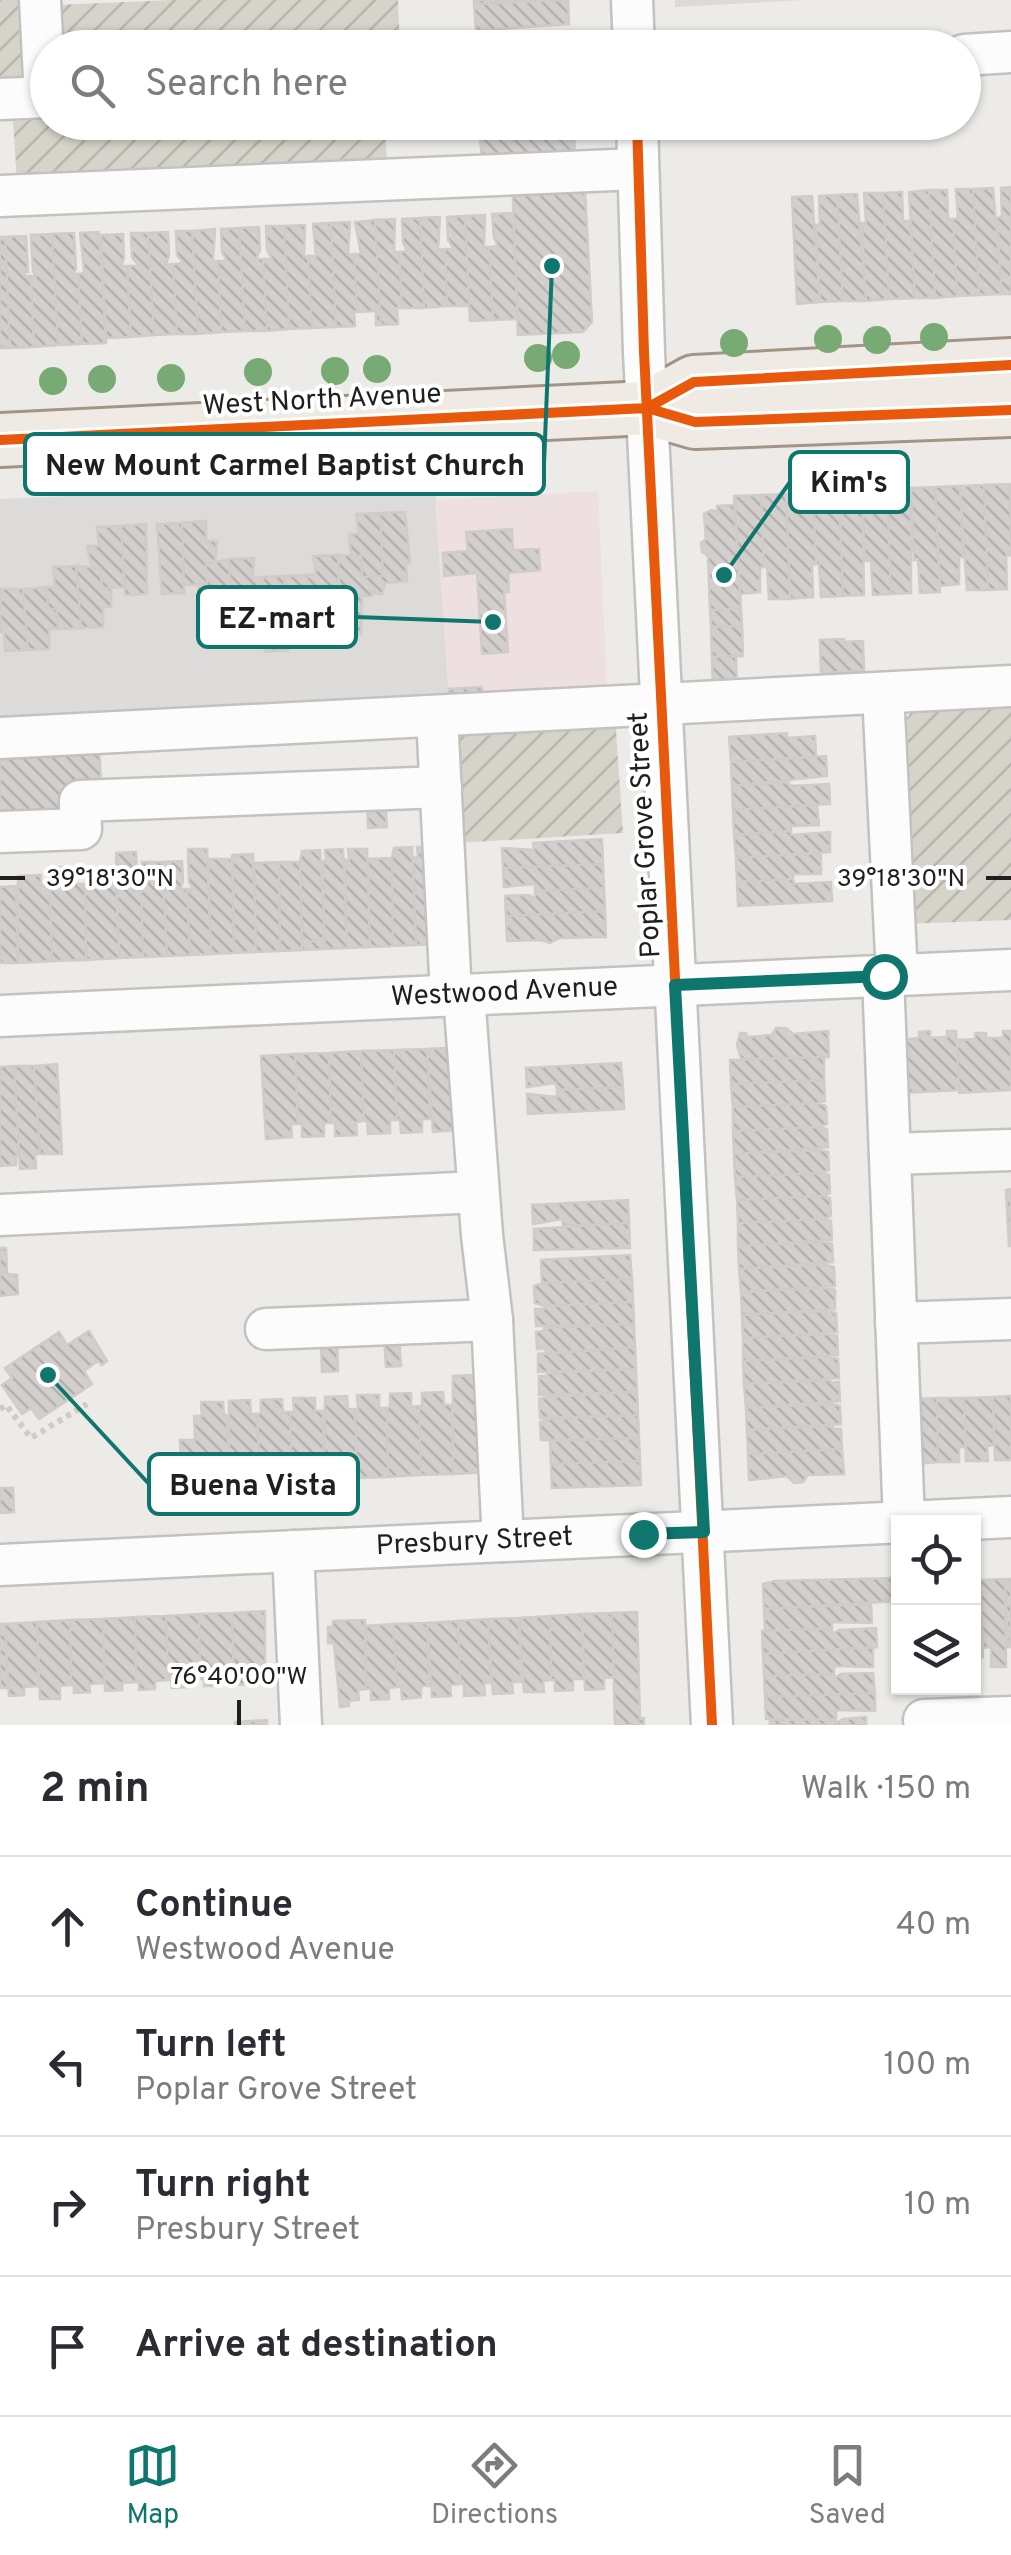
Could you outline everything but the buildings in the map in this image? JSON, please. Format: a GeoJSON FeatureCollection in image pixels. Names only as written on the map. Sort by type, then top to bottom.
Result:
{"type":"FeatureCollection","features":[{"type":"Feature","properties":{"kind":"main road","name":"West North Avenue"},"geometry":{"type":"LineString","coordinates":[[647,408],[694,382],[1011,365]]}},
{"type":"Feature","properties":{"kind":"main road","name":"West North Avenue"},"geometry":{"type":"LineString","coordinates":[[0,440],[647,408],[696,422],[1011,410]]}},
{"type":"Feature","properties":{"kind":"street"},"geometry":{"type":"LineString","coordinates":[[40,0],[42,30]]}},
{"type":"Feature","properties":{"kind":"street"},"geometry":{"type":"LineString","coordinates":[[632,0],[633,30]]}},
{"type":"Feature","properties":{"kind":"street"},"geometry":{"type":"LineString","coordinates":[[981,54],[1011,52]]}},
{"type":"Feature","properties":{"kind":"street"},"geometry":{"type":"LineString","coordinates":[[0,100],[30,98]]}},
{"type":"Feature","properties":{"kind":"street","name":"Poplar Grove Street"},"geometry":{"type":"LineString","coordinates":[[637,140],[712,1725]]}},
{"type":"Feature","properties":{"kind":"street"},"geometry":{"type":"LineString","coordinates":[[0,196],[638,169]]}},
{"type":"Feature","properties":{"kind":"street"},"geometry":{"type":"LineString","coordinates":[[0,738],[1011,686]]}},
{"type":"Feature","properties":{"kind":"street"},"geometry":{"type":"LineString","coordinates":[[883,693],[890,1154],[904,1515]]}},
{"type":"Feature","properties":{"kind":"street"},"geometry":{"type":"LineString","coordinates":[[437,716],[458,995],[492,1320],[503,1541]]}},
{"type":"Feature","properties":{"kind":"street"},"geometry":{"type":"LineString","coordinates":[[0,832],[81,829],[80,801],[441,787]]}},
{"type":"Feature","properties":{"kind":"street","name":"Westwood Avenue"},"geometry":{"type":"LineString","coordinates":[[0,1016],[1011,970]]}},
{"type":"Feature","properties":{"kind":"street"},"geometry":{"type":"LineString","coordinates":[[890,1154],[1011,1150]]}},
{"type":"Feature","properties":{"kind":"street"},"geometry":{"type":"LineString","coordinates":[[0,1214],[478,1192]]}},
{"type":"Feature","properties":{"kind":"street"},"geometry":{"type":"LineString","coordinates":[[896,1324],[1011,1319]]}},
{"type":"Feature","properties":{"kind":"street"},"geometry":{"type":"LineString","coordinates":[[266,1330],[492,1320]]}},
{"type":"Feature","properties":{"kind":"street","name":"Presbury Street"},"geometry":{"type":"LineString","coordinates":[[981,1519],[1011,1517]]}},
{"type":"Feature","properties":{"kind":"street","name":"Presbury Street"},"geometry":{"type":"LineString","coordinates":[[0,1564],[891,1523]]}},
{"type":"Feature","properties":{"kind":"street"},"geometry":{"type":"LineString","coordinates":[[293,1551],[301,1725]]}},
{"type":"Feature","properties":{"kind":"street"},"geometry":{"type":"LineString","coordinates":[[924,1711],[1011,1717]]}},
{"type":"Feature","properties":{"kind":"path"},"geometry":{"type":"LineString","coordinates":[[0,1409],[6,1405],[31,1438],[87,1404]]}},
{"type":"Feature","properties":{"kind":"shaded area"},"geometry":{"type":"Polygon","coordinates":[[[0,0],[30,0],[30,80],[0,82],[0,0]]]}},
{"type":"Feature","properties":{"kind":"shaded area"},"geometry":{"type":"Polygon","coordinates":[[[171,0],[398,0],[399,30],[57,30],[56,5],[171,0]]]}},
{"type":"Feature","properties":{"kind":"shaded area"},"geometry":{"type":"Polygon","coordinates":[[[675,0],[803,0],[675,7],[675,0]]]}},
{"type":"Feature","properties":{"kind":"shaded area"},"geometry":{"type":"Polygon","coordinates":[[[30,120],[30,140],[386,140],[387,165],[17,183],[13,121],[30,120]]]}},
{"type":"Feature","properties":{"kind":"shaded area"},"geometry":{"type":"Polygon","coordinates":[[[435,481],[449,700],[0,722],[0,499],[435,481]]]}},
{"type":"Feature","properties":{"kind":"shaded area"},"geometry":{"type":"Polygon","coordinates":[[[598,491],[607,692],[449,700],[435,500],[598,491]]]}},
{"type":"Feature","properties":{"kind":"shaded area"},"geometry":{"type":"Polygon","coordinates":[[[411,658],[413,702],[0,722],[0,677],[411,658]]]}},
{"type":"Feature","properties":{"kind":"shaded area"},"geometry":{"type":"Polygon","coordinates":[[[1011,699],[1011,920],[904,924],[895,745],[905,720],[920,702],[1011,699]]]}},
{"type":"Feature","properties":{"kind":"shaded area"},"geometry":{"type":"Polygon","coordinates":[[[615,715],[623,833],[457,843],[450,725],[615,715]]]}},
{"type":"Feature","properties":{"kind":"cycle path"},"geometry":{"type":"LineString","coordinates":[[638,140],[644,352],[712,1725]]}},
{"type":"Feature","properties":{"kind":"cycle path"},"geometry":{"type":"LineString","coordinates":[[647,408],[694,382],[1011,365]]}},
{"type":"Feature","properties":{"kind":"cycle path"},"geometry":{"type":"LineString","coordinates":[[0,440],[647,408],[695,422],[1011,410]]}},
{"type":"Feature","properties":{"kind":"place","name":"New Mount Carmel Baptist Church"},"geometry":{"type":"Point","coordinates":[552,266]}},
{"type":"Feature","properties":{"kind":"place","name":"Kim's"},"geometry":{"type":"Point","coordinates":[724,575]}},
{"type":"Feature","properties":{"kind":"place","name":"EZ-mart"},"geometry":{"type":"Point","coordinates":[493,622]}},
{"type":"Feature","properties":{"kind":"place","name":"Buena Vista"},"geometry":{"type":"Point","coordinates":[48,1375]}},
{"type":"Feature","properties":{"kind":"route"},"geometry":{"type":"LineString","coordinates":[[643,1534],[704,1532],[675,985],[884,976]]}}]}
